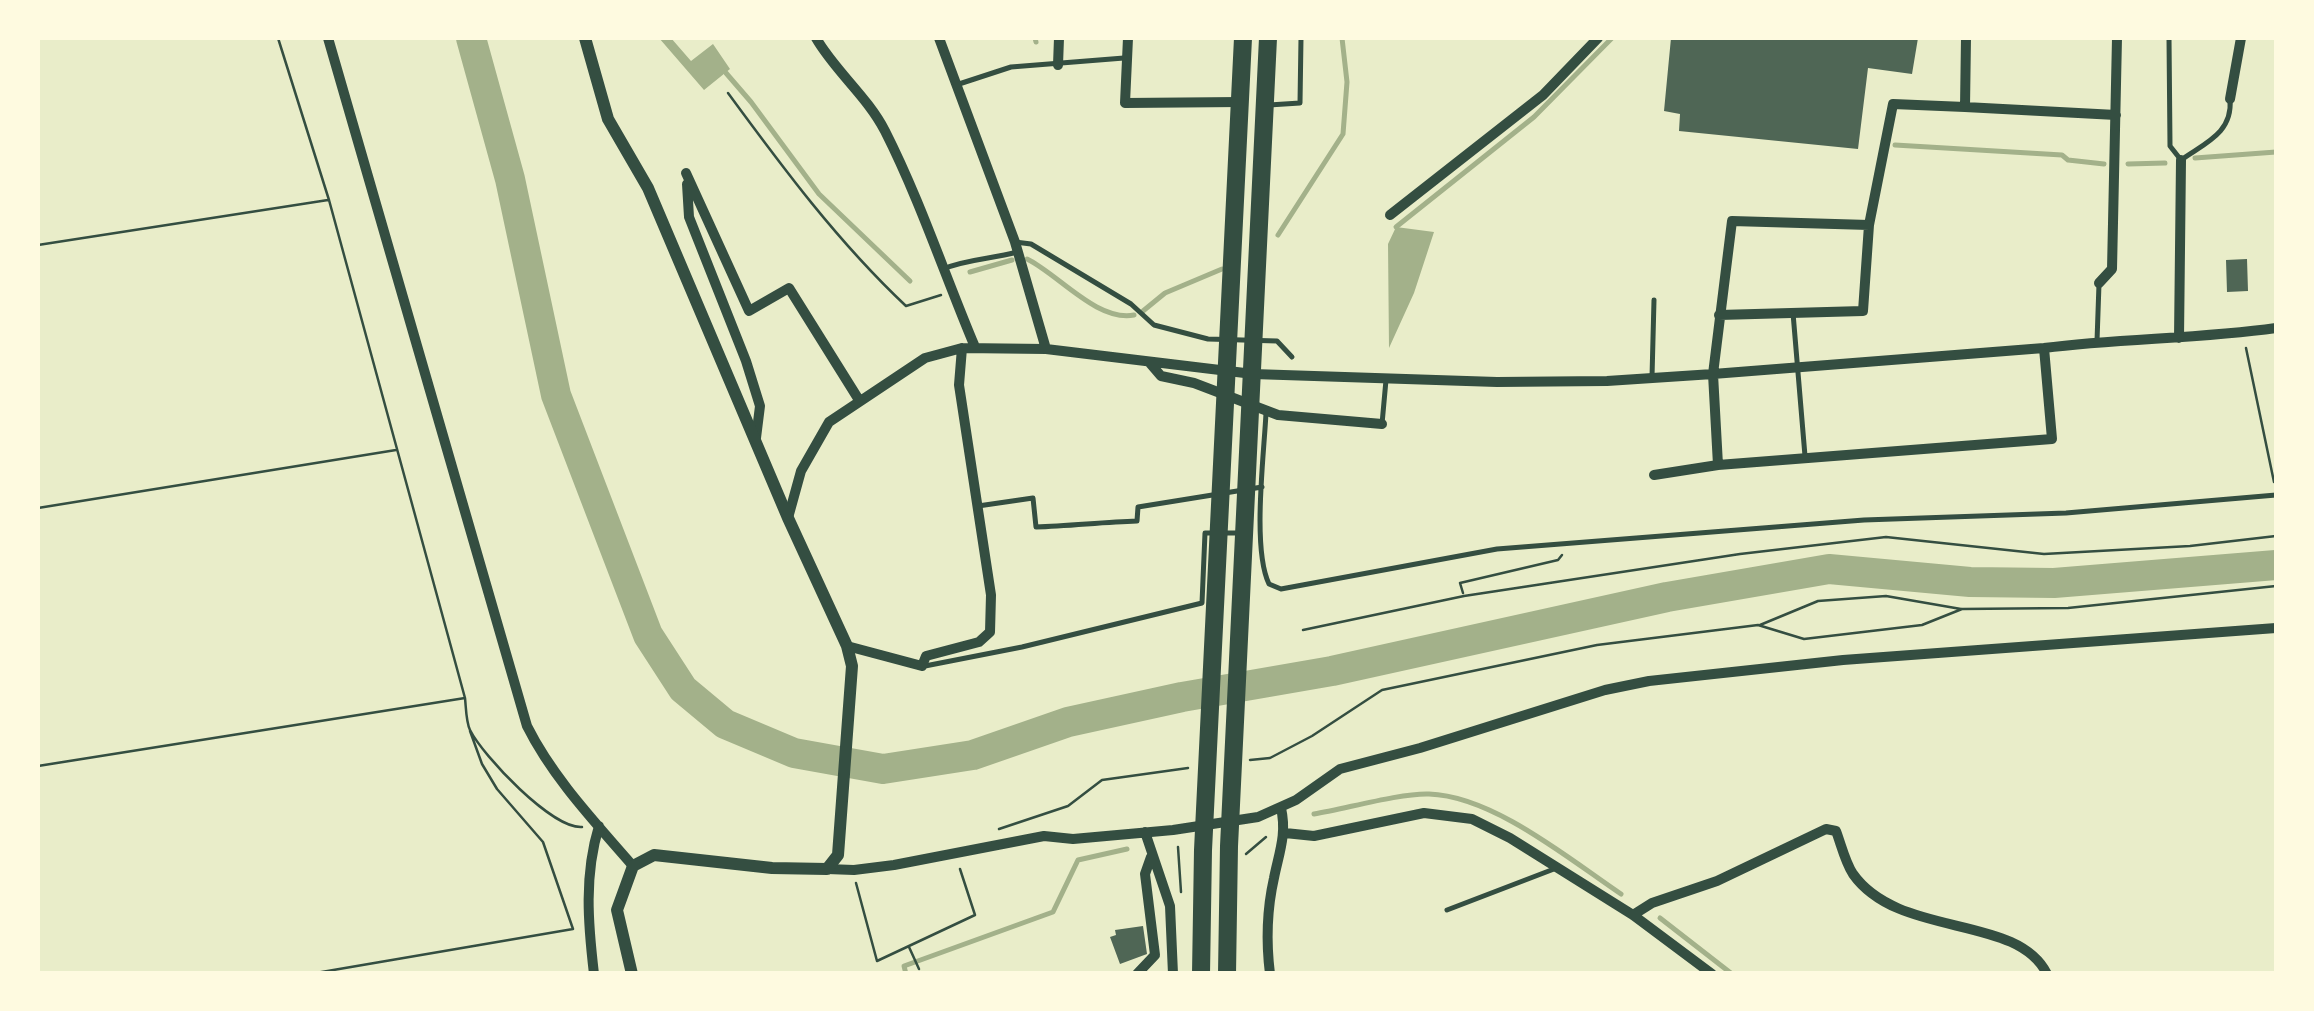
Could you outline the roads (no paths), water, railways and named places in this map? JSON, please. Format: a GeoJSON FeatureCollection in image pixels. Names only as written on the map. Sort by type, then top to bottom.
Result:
{"type":"FeatureCollection","features":[{"type":"Feature","properties":{"kind":"highway"},"geometry":{"type":"LineString","coordinates":[[1202,974],[1203,850],[1244,38]]}},
{"type":"Feature","properties":{"kind":"highway"},"geometry":{"type":"LineString","coordinates":[[1226,974],[1235,852],[1268,38]]}},
{"type":"Feature","properties":{"kind":"street"},"geometry":{"type":"LineString","coordinates":[[328,38],[527,726],[538,748],[632,866]]}},
{"type":"Feature","properties":{"kind":"street"},"geometry":{"type":"LineString","coordinates":[[585,38],[608,119],[648,188],[788,518],[847,646],[852,666],[840,840],[838,854],[828,869]]}},
{"type":"Feature","properties":{"kind":"street"},"geometry":{"type":"LineString","coordinates":[[816,38],[856,86],[884,130],[976,347]]}},
{"type":"Feature","properties":{"kind":"street"},"geometry":{"type":"LineString","coordinates":[[939,38],[1016,247],[1046,349]]}},
{"type":"Feature","properties":{"kind":"street"},"geometry":{"type":"LineString","coordinates":[[1058,38],[1058,65]]}},
{"type":"Feature","properties":{"kind":"street"},"geometry":{"type":"LineString","coordinates":[[1128,38],[1125,103],[1240,102]]}},
{"type":"Feature","properties":{"kind":"street"},"geometry":{"type":"LineString","coordinates":[[1390,216],[1543,95],[1598,38]]}},
{"type":"Feature","properties":{"kind":"street"},"geometry":{"type":"LineString","coordinates":[[1964,107],[1966,38]]}},
{"type":"Feature","properties":{"kind":"street"},"geometry":{"type":"LineString","coordinates":[[2098,283],[2112,269],[2117,38]]}},
{"type":"Feature","properties":{"kind":"street"},"geometry":{"type":"LineString","coordinates":[[2230,99],[2241,38]]}},
{"type":"Feature","properties":{"kind":"street"},"geometry":{"type":"LineString","coordinates":[[1719,314],[1863,311],[1870,225],[1894,104],[2116,115]]}},
{"type":"Feature","properties":{"kind":"street"},"geometry":{"type":"LineString","coordinates":[[2180,338],[2181,160]]}},
{"type":"Feature","properties":{"kind":"street"},"geometry":{"type":"LineString","coordinates":[[756,442],[760,406],[689,217],[686,173],[749,311],[789,288],[859,400]]}},
{"type":"Feature","properties":{"kind":"street"},"geometry":{"type":"LineString","coordinates":[[1718,466],[1713,374],[1732,221],[1870,225]]}},
{"type":"Feature","properties":{"kind":"street"},"geometry":{"type":"LineString","coordinates":[[788,518],[802,471],[829,422],[924,358],[962,348],[1046,349],[1253,374],[1497,382],[1713,374],[2276,328]]}},
{"type":"Feature","properties":{"kind":"street"},"geometry":{"type":"LineString","coordinates":[[847,646],[922,666],[926,656],[979,642],[990,632],[991,595],[959,384],[962,348]]}},
{"type":"Feature","properties":{"kind":"street"},"geometry":{"type":"LineString","coordinates":[[1654,475],[1718,466],[2052,439],[2044,348]]}},
{"type":"Feature","properties":{"kind":"street"},"geometry":{"type":"LineString","coordinates":[[1148,362],[1161,376],[1194,383],[1278,415],[1382,424]]}},
{"type":"Feature","properties":{"kind":"street"},"geometry":{"type":"LineString","coordinates":[[632,974],[617,910],[632,866],[654,855],[772,868],[854,870],[956,855],[1044,836],[1073,839],[1258,817],[1282,808],[1340,769],[1605,690],[1702,673],[1842,660],[2276,628]]}},
{"type":"Feature","properties":{"kind":"street"},"geometry":{"type":"LineString","coordinates":[[1270,974],[1266,942],[1273,880],[1285,833],[1282,808]]}},
{"type":"Feature","properties":{"kind":"street"},"geometry":{"type":"LineString","coordinates":[[1285,833],[1314,836],[1407,815],[1472,819],[1510,838],[1632,915],[1712,974]]}},
{"type":"Feature","properties":{"kind":"street"},"geometry":{"type":"LineString","coordinates":[[594,974],[588,860],[599,826]]}},
{"type":"Feature","properties":{"kind":"street"},"geometry":{"type":"LineString","coordinates":[[1632,915],[1652,903],[1716,881],[1814,834],[1836,831],[1852,874],[1881,901],[1904,912],[2016,943],[2040,960],[2047,974]]}},
{"type":"Feature","properties":{"kind":"street"},"geometry":{"type":"LineString","coordinates":[[1145,832],[1170,906],[1173,974]]}},
{"type":"Feature","properties":{"kind":"street"},"geometry":{"type":"LineString","coordinates":[[1138,974],[1155,955],[1144,874],[1152,856]]}},
{"type":"Feature","properties":{"kind":"lane"},"geometry":{"type":"LineString","coordinates":[[1265,105],[1300,103],[1301,38]]}},
{"type":"Feature","properties":{"kind":"lane"},"geometry":{"type":"LineString","coordinates":[[2168,38],[2170,146],[2181,160],[2218,135],[2230,110],[2230,99]]}},
{"type":"Feature","properties":{"kind":"lane"},"geometry":{"type":"LineString","coordinates":[[957,85],[1011,67],[1127,58]]}},
{"type":"Feature","properties":{"kind":"lane"},"geometry":{"type":"LineString","coordinates":[[942,269],[964,260],[979,262],[1031,244],[1131,304],[1154,326],[1208,339],[1278,341],[1292,357]]}},
{"type":"Feature","properties":{"kind":"lane"},"geometry":{"type":"LineString","coordinates":[[2096,342],[2098,283]]}},
{"type":"Feature","properties":{"kind":"lane"},"geometry":{"type":"LineString","coordinates":[[1652,377],[1654,300]]}},
{"type":"Feature","properties":{"kind":"lane"},"geometry":{"type":"LineString","coordinates":[[1793,313],[1806,460]]}},
{"type":"Feature","properties":{"kind":"lane"},"geometry":{"type":"LineString","coordinates":[[1382,424],[1386,377]]}},
{"type":"Feature","properties":{"kind":"lane"},"geometry":{"type":"LineString","coordinates":[[1266,410],[1260,534],[1266,577],[1274,588],[1281,589],[1496,549],[1864,520],[2066,513],[2276,496]]}},
{"type":"Feature","properties":{"kind":"lane"},"geometry":{"type":"LineString","coordinates":[[978,506],[1034,498],[1036,527],[1095,526],[1137,521],[1138,506],[1262,486]]}},
{"type":"Feature","properties":{"kind":"lane"},"geometry":{"type":"LineString","coordinates":[[922,666],[1202,603],[1205,533],[1260,534]]}},
{"type":"Feature","properties":{"kind":"lane"},"geometry":{"type":"LineString","coordinates":[[1448,910],[1556,868]]}},
{"type":"Feature","properties":{"kind":"waterway"},"geometry":{"type":"LineString","coordinates":[[471,38],[510,179],[556,395],[648,635],[683,689],[725,724],[794,753],[883,769],[973,755],[1068,722],[1182,697],[1332,671],[1667,597],[1829,569],[1970,582],[2054,583],[2276,565]]}},
{"type":"Feature","properties":{"kind":"waterway"},"geometry":{"type":"LineString","coordinates":[[1035,38],[1036,42]]}},
{"type":"Feature","properties":{"kind":"waterway"},"geometry":{"type":"LineString","coordinates":[[1278,235],[1343,134],[1347,82],[1342,38]]}},
{"type":"Feature","properties":{"kind":"waterway"},"geometry":{"type":"LineString","coordinates":[[1396,227],[1534,117],[1612,38]]}},
{"type":"Feature","properties":{"kind":"waterway"},"geometry":{"type":"LineString","coordinates":[[726,73],[819,194],[910,281]]}},
{"type":"Feature","properties":{"kind":"waterway"},"geometry":{"type":"LineString","coordinates":[[1895,145],[2062,155],[2068,160],[2104,164]]}},
{"type":"Feature","properties":{"kind":"waterway"},"geometry":{"type":"LineString","coordinates":[[2195,158],[2276,152]]}},
{"type":"Feature","properties":{"kind":"waterway"},"geometry":{"type":"LineString","coordinates":[[2128,164],[2165,163]]}},
{"type":"Feature","properties":{"kind":"waterway"},"geometry":{"type":"LineString","coordinates":[[1027,259],[1092,304],[1120,315],[1134,315]]}},
{"type":"Feature","properties":{"kind":"waterway"},"geometry":{"type":"LineString","coordinates":[[970,272],[1012,260]]}},
{"type":"Feature","properties":{"kind":"waterway"},"geometry":{"type":"LineString","coordinates":[[1143,311],[1165,293],[1222,269]]}},
{"type":"Feature","properties":{"kind":"waterway"},"geometry":{"type":"LineString","coordinates":[[1314,814],[1403,796],[1453,797],[1530,832],[1621,894]]}},
{"type":"Feature","properties":{"kind":"waterway"},"geometry":{"type":"LineString","coordinates":[[906,974],[904,966],[1053,912],[1078,860],[1127,849]]}},
{"type":"Feature","properties":{"kind":"waterway"},"geometry":{"type":"LineString","coordinates":[[1660,918],[1732,974]]}}]}
